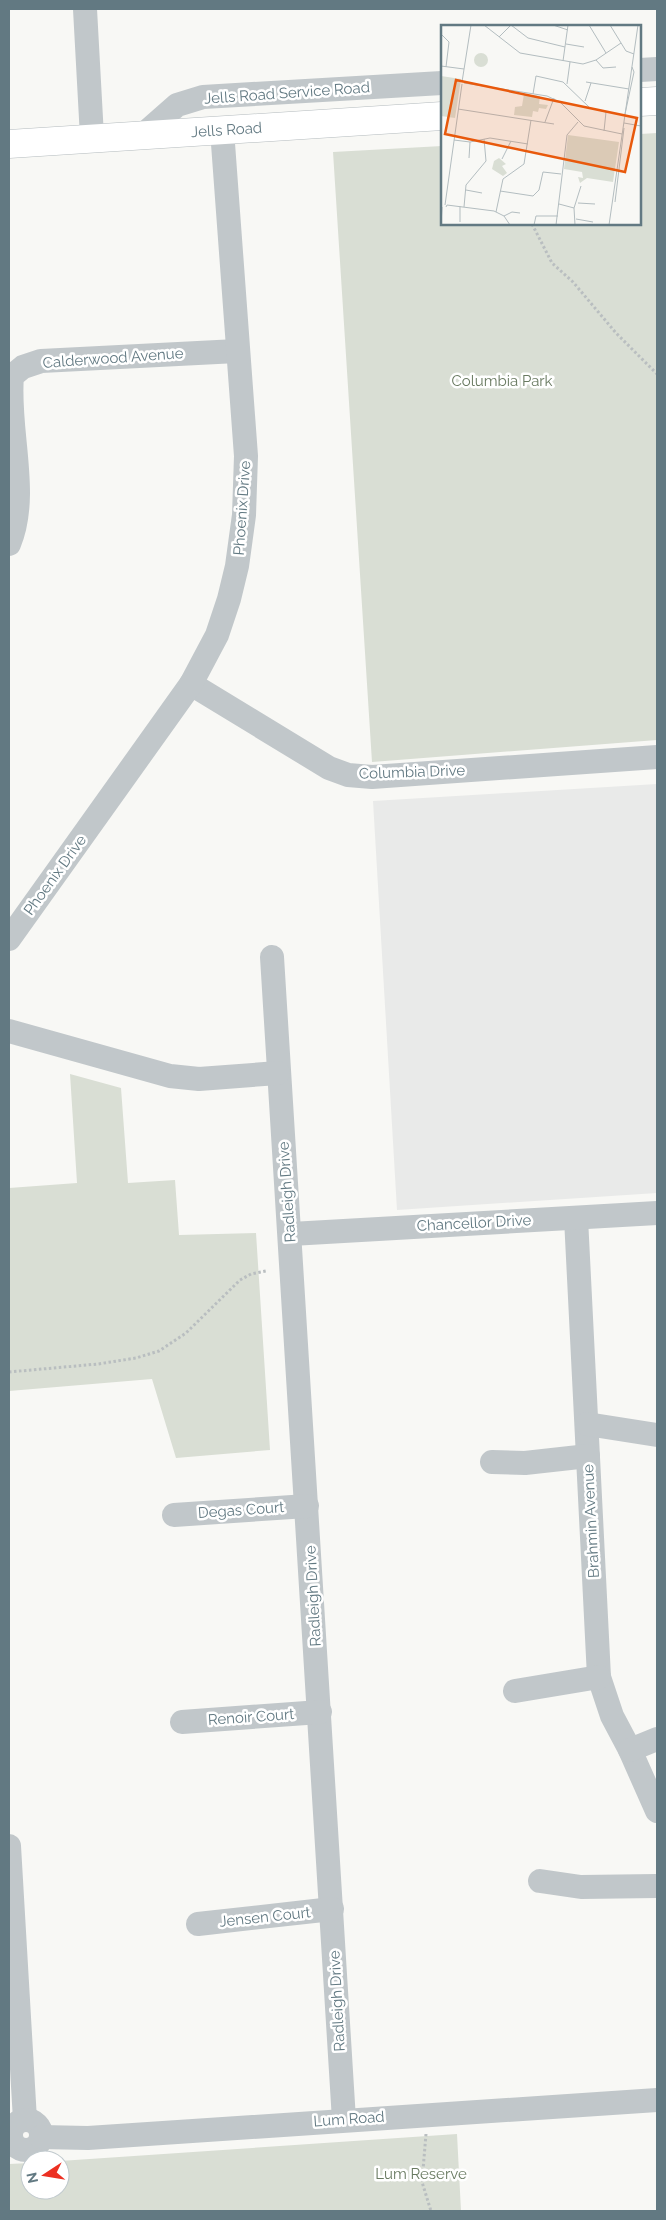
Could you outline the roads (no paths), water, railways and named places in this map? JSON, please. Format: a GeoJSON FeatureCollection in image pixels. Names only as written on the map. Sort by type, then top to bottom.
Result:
{"type":"FeatureCollection","features":[{"type":"Feature","properties":{"kind":"main road"},"geometry":{"type":"LineString","coordinates":[[641,102],[657,101]]}},
{"type":"Feature","properties":{"kind":"main road","name":"Jells Road"},"geometry":{"type":"LineString","coordinates":[[9,144],[441,116]]}},
{"type":"Feature","properties":{"kind":"street"},"geometry":{"type":"LineString","coordinates":[[85,9],[92,138]]}},
{"type":"Feature","properties":{"kind":"street"},"geometry":{"type":"LineString","coordinates":[[641,70],[657,69]]}},
{"type":"Feature","properties":{"kind":"street","name":"Jells Road Service Road"},"geometry":{"type":"LineString","coordinates":[[144,134],[177,105],[203,98],[441,83]]}},
{"type":"Feature","properties":{"kind":"street","name":"Phoenix Drive"},"geometry":{"type":"LineString","coordinates":[[9,939],[191,684],[217,635],[229,599],[240,549],[244,515],[246,456],[222,130]]}},
{"type":"Feature","properties":{"kind":"street","name":"Calderwood Avenue"},"geometry":{"type":"LineString","coordinates":[[9,544],[17,505],[10,396],[12,376],[23,366],[41,362],[237,351]]}},
{"type":"Feature","properties":{"kind":"street","name":"Columbia Drive"},"geometry":{"type":"LineString","coordinates":[[191,684],[329,768],[348,775],[372,777],[657,757]]}},
{"type":"Feature","properties":{"kind":"street","name":"Radleigh Drive"},"geometry":{"type":"LineString","coordinates":[[272,957],[344,2120]]}},
{"type":"Feature","properties":{"kind":"street"},"geometry":{"type":"LineString","coordinates":[[9,1031],[170,1076],[199,1079],[278,1073]]}},
{"type":"Feature","properties":{"kind":"street","name":"Chancellor Drive"},"geometry":{"type":"LineString","coordinates":[[290,1234],[657,1213]]}},
{"type":"Feature","properties":{"kind":"street","name":"Brahmin Avenue"},"geometry":{"type":"LineString","coordinates":[[576,1218],[599,1677],[612,1716],[630,1750],[657,1811]]}},
{"type":"Feature","properties":{"kind":"street"},"geometry":{"type":"LineString","coordinates":[[587,1424],[657,1435]]}},
{"type":"Feature","properties":{"kind":"street"},"geometry":{"type":"LineString","coordinates":[[492,1462],[525,1463],[588,1456]]}},
{"type":"Feature","properties":{"kind":"street","name":"Degas Court"},"geometry":{"type":"LineString","coordinates":[[174,1515],[307,1506]]}},
{"type":"Feature","properties":{"kind":"street"},"geometry":{"type":"LineString","coordinates":[[515,1691],[599,1677]]}},
{"type":"Feature","properties":{"kind":"street","name":"Renoir Court"},"geometry":{"type":"LineString","coordinates":[[182,1722],[320,1712]]}},
{"type":"Feature","properties":{"kind":"street"},"geometry":{"type":"LineString","coordinates":[[630,1750],[657,1739]]}},
{"type":"Feature","properties":{"kind":"street"},"geometry":{"type":"LineString","coordinates":[[9,1846],[25,2120]]}},
{"type":"Feature","properties":{"kind":"street"},"geometry":{"type":"LineString","coordinates":[[540,1881],[581,1887],[657,1886]]}},
{"type":"Feature","properties":{"kind":"street","name":"Jensen Court"},"geometry":{"type":"LineString","coordinates":[[198,1924],[332,1910]]}},
{"type":"Feature","properties":{"kind":"street","name":"Lum Road"},"geometry":{"type":"LineString","coordinates":[[41,2137],[88,2138],[657,2100]]}},
{"type":"Feature","properties":{"kind":"street"},"geometry":{"type":"LineString","coordinates":[[25,2120],[36,2123],[41,2132],[41,2137],[36,2147],[28,2151],[18,2148],[10,2141],[15,2125],[25,2120]]}},
{"type":"Feature","properties":{"kind":"park label","name":"Columbia Park"},"geometry":{"type":"Point","coordinates":[502,381]}},
{"type":"Feature","properties":{"kind":"park label","name":"Lum Reserve"},"geometry":{"type":"Point","coordinates":[421,2174]}}]}
